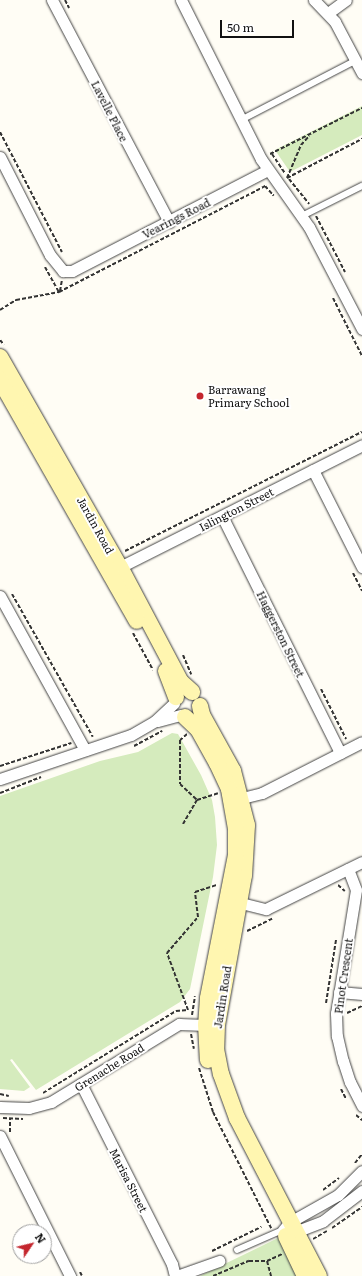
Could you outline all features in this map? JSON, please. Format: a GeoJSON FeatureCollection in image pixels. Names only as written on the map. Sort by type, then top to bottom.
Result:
{"type":"FeatureCollection","features":[{"type":"Feature","properties":{"kind":"street","name":"Lavelle Place"},"geometry":{"type":"LineString","coordinates":[[52,0],[169,222]]}},
{"type":"Feature","properties":{"kind":"street"},"geometry":{"type":"LineString","coordinates":[[181,0],[261,159],[268,170],[283,180],[318,242],[362,329]]}},
{"type":"Feature","properties":{"kind":"street"},"geometry":{"type":"LineString","coordinates":[[314,0],[328,13],[362,73]]}},
{"type":"Feature","properties":{"kind":"street"},"geometry":{"type":"LineString","coordinates":[[328,13],[346,0]]}},
{"type":"Feature","properties":{"kind":"street","name":"Vearings Road"},"geometry":{"type":"LineString","coordinates":[[0,157],[50,255],[63,271],[72,271],[268,170]]}},
{"type":"Feature","properties":{"kind":"street","name":"Jardin Road"},"geometry":{"type":"LineString","coordinates":[[0,357],[115,570],[167,674],[180,713],[198,729],[213,756],[247,847],[205,1024],[216,1049],[228,1097],[305,1276]]}},
{"type":"Feature","properties":{"kind":"street","name":"Jardin Road"},"geometry":{"type":"LineString","coordinates":[[0,380],[182,682],[198,698],[202,715],[233,771],[229,798]]}},
{"type":"Feature","properties":{"kind":"street","name":"Islington Street"},"geometry":{"type":"LineString","coordinates":[[115,570],[362,445]]}},
{"type":"Feature","properties":{"kind":"street"},"geometry":{"type":"LineString","coordinates":[[313,470],[362,567]]}},
{"type":"Feature","properties":{"kind":"street","name":"Haggerston Street"},"geometry":{"type":"LineString","coordinates":[[222,516],[340,753]]}},
{"type":"Feature","properties":{"kind":"street"},"geometry":{"type":"LineString","coordinates":[[0,596],[86,750]]}},
{"type":"Feature","properties":{"kind":"street"},"geometry":{"type":"LineString","coordinates":[[180,713],[182,693],[192,692]]}},
{"type":"Feature","properties":{"kind":"street"},"geometry":{"type":"LineString","coordinates":[[0,779],[131,735],[155,721],[180,713],[196,713],[200,706]]}},
{"type":"Feature","properties":{"kind":"street"},"geometry":{"type":"LineString","coordinates":[[229,798],[262,793],[362,742]]}},
{"type":"Feature","properties":{"kind":"street"},"geometry":{"type":"LineString","coordinates":[[233,902],[266,909],[362,862]]}},
{"type":"Feature","properties":{"kind":"street","name":"Pinot Crescent"},"geometry":{"type":"LineString","coordinates":[[348,869],[356,890],[336,1013],[337,1036],[350,1082],[362,1106]]}},
{"type":"Feature","properties":{"kind":"street"},"geometry":{"type":"LineString","coordinates":[[339,992],[362,994]]}},
{"type":"Feature","properties":{"kind":"street","name":"Grenache Road"},"geometry":{"type":"LineString","coordinates":[[0,1107],[36,1106],[51,1102],[173,1027],[205,1024]]}},
{"type":"Feature","properties":{"kind":"street","name":"Marisa Street"},"geometry":{"type":"LineString","coordinates":[[81,1084],[172,1264],[176,1276]]}},
{"type":"Feature","properties":{"kind":"street"},"geometry":{"type":"LineString","coordinates":[[0,1136],[70,1276]]}},
{"type":"Feature","properties":{"kind":"street"},"geometry":{"type":"LineString","coordinates":[[285,1229],[338,1195],[362,1171]]}},
{"type":"Feature","properties":{"kind":"street"},"geometry":{"type":"LineString","coordinates":[[285,1229],[337,1212],[362,1191]]}},
{"type":"Feature","properties":{"kind":"street","name":"Jardin Road"},"geometry":{"type":"LineString","coordinates":[[285,1229],[319,1276]]}},
{"type":"Feature","properties":{"kind":"street"},"geometry":{"type":"LineString","coordinates":[[176,1276],[219,1260]]}},
{"type":"Feature","properties":{"kind":"lane"},"geometry":{"type":"LineString","coordinates":[[242,119],[355,61]]}},
{"type":"Feature","properties":{"kind":"lane"},"geometry":{"type":"LineString","coordinates":[[302,216],[362,186]]}},
{"type":"Feature","properties":{"kind":"lane"},"geometry":{"type":"LineString","coordinates":[[237,1250],[285,1229]]}},
{"type":"Feature","properties":{"kind":"path"},"geometry":{"type":"LineString","coordinates":[[261,159],[362,108]]}},
{"type":"Feature","properties":{"kind":"path"},"geometry":{"type":"LineString","coordinates":[[0,132],[63,253]]}},
{"type":"Feature","properties":{"kind":"path"},"geometry":{"type":"LineString","coordinates":[[283,180],[302,146],[310,135]]}},
{"type":"Feature","properties":{"kind":"path"},"geometry":{"type":"LineString","coordinates":[[283,180],[362,139]]}},
{"type":"Feature","properties":{"kind":"path"},"geometry":{"type":"LineString","coordinates":[[272,154],[283,180],[307,203],[314,204]]}},
{"type":"Feature","properties":{"kind":"path"},"geometry":{"type":"LineString","coordinates":[[0,310],[16,300],[29,296],[50,296],[64,290],[265,186],[275,198]]}},
{"type":"Feature","properties":{"kind":"path"},"geometry":{"type":"LineString","coordinates":[[331,294],[362,356]]}},
{"type":"Feature","properties":{"kind":"path"},"geometry":{"type":"LineString","coordinates":[[125,551],[362,432]]}},
{"type":"Feature","properties":{"kind":"path"},"geometry":{"type":"LineString","coordinates":[[12,594],[97,746]]}},
{"type":"Feature","properties":{"kind":"path"},"geometry":{"type":"LineString","coordinates":[[129,627],[156,675]]}},
{"type":"Feature","properties":{"kind":"path"},"geometry":{"type":"LineString","coordinates":[[180,713],[191,736]]}},
{"type":"Feature","properties":{"kind":"path"},"geometry":{"type":"LineString","coordinates":[[189,734],[180,740],[179,781],[197,800]]}},
{"type":"Feature","properties":{"kind":"path"},"geometry":{"type":"LineString","coordinates":[[217,787],[229,798]]}},
{"type":"Feature","properties":{"kind":"path"},"geometry":{"type":"LineString","coordinates":[[197,800],[229,798]]}},
{"type":"Feature","properties":{"kind":"path"},"geometry":{"type":"LineString","coordinates":[[183,824],[197,800]]}},
{"type":"Feature","properties":{"kind":"path"},"geometry":{"type":"LineString","coordinates":[[42,1093],[176,1012],[188,1010],[167,953],[198,918],[196,892],[213,885]]}},
{"type":"Feature","properties":{"kind":"path"},"geometry":{"type":"LineString","coordinates":[[195,1052],[191,1038],[205,1024],[196,991]]}},
{"type":"Feature","properties":{"kind":"path"},"geometry":{"type":"LineString","coordinates":[[347,1013],[362,1006]]}},
{"type":"Feature","properties":{"kind":"path"},"geometry":{"type":"LineString","coordinates":[[198,1064],[213,1112],[285,1229],[283,1254],[267,1261],[249,1261],[213,1276]]}},
{"type":"Feature","properties":{"kind":"path"},"geometry":{"type":"LineString","coordinates":[[0,1094],[11,1097]]}},
{"type":"Feature","properties":{"kind":"path"},"geometry":{"type":"LineString","coordinates":[[205,1255],[261,1227]]}},
{"type":"Feature","properties":{"kind":"path"},"geometry":{"type":"LineString","coordinates":[[267,1261],[271,1276]]}},
{"type":"Feature","properties":{"kind":"green space"},"geometry":{"type":"Polygon","coordinates":[[[362,106],[362,135],[290,172],[275,150],[362,106]]]}},
{"type":"Feature","properties":{"kind":"green space"},"geometry":{"type":"Polygon","coordinates":[[[172,733],[178,734],[201,775],[212,800],[215,817],[217,845],[213,877],[190,989],[180,1002],[36,1090],[12,1059],[10,1060],[30,1087],[24,1091],[0,1089],[0,796],[100,761],[138,752],[172,733]]]}},
{"type":"Feature","properties":{"kind":"green space"},"geometry":{"type":"Polygon","coordinates":[[[282,1236],[300,1276],[200,1276],[206,1273],[282,1236]]]}},
{"type":"Feature","properties":{"kind":"place","name":"Barrawang Primary School"},"geometry":{"type":"Point","coordinates":[200,396]}}]}
